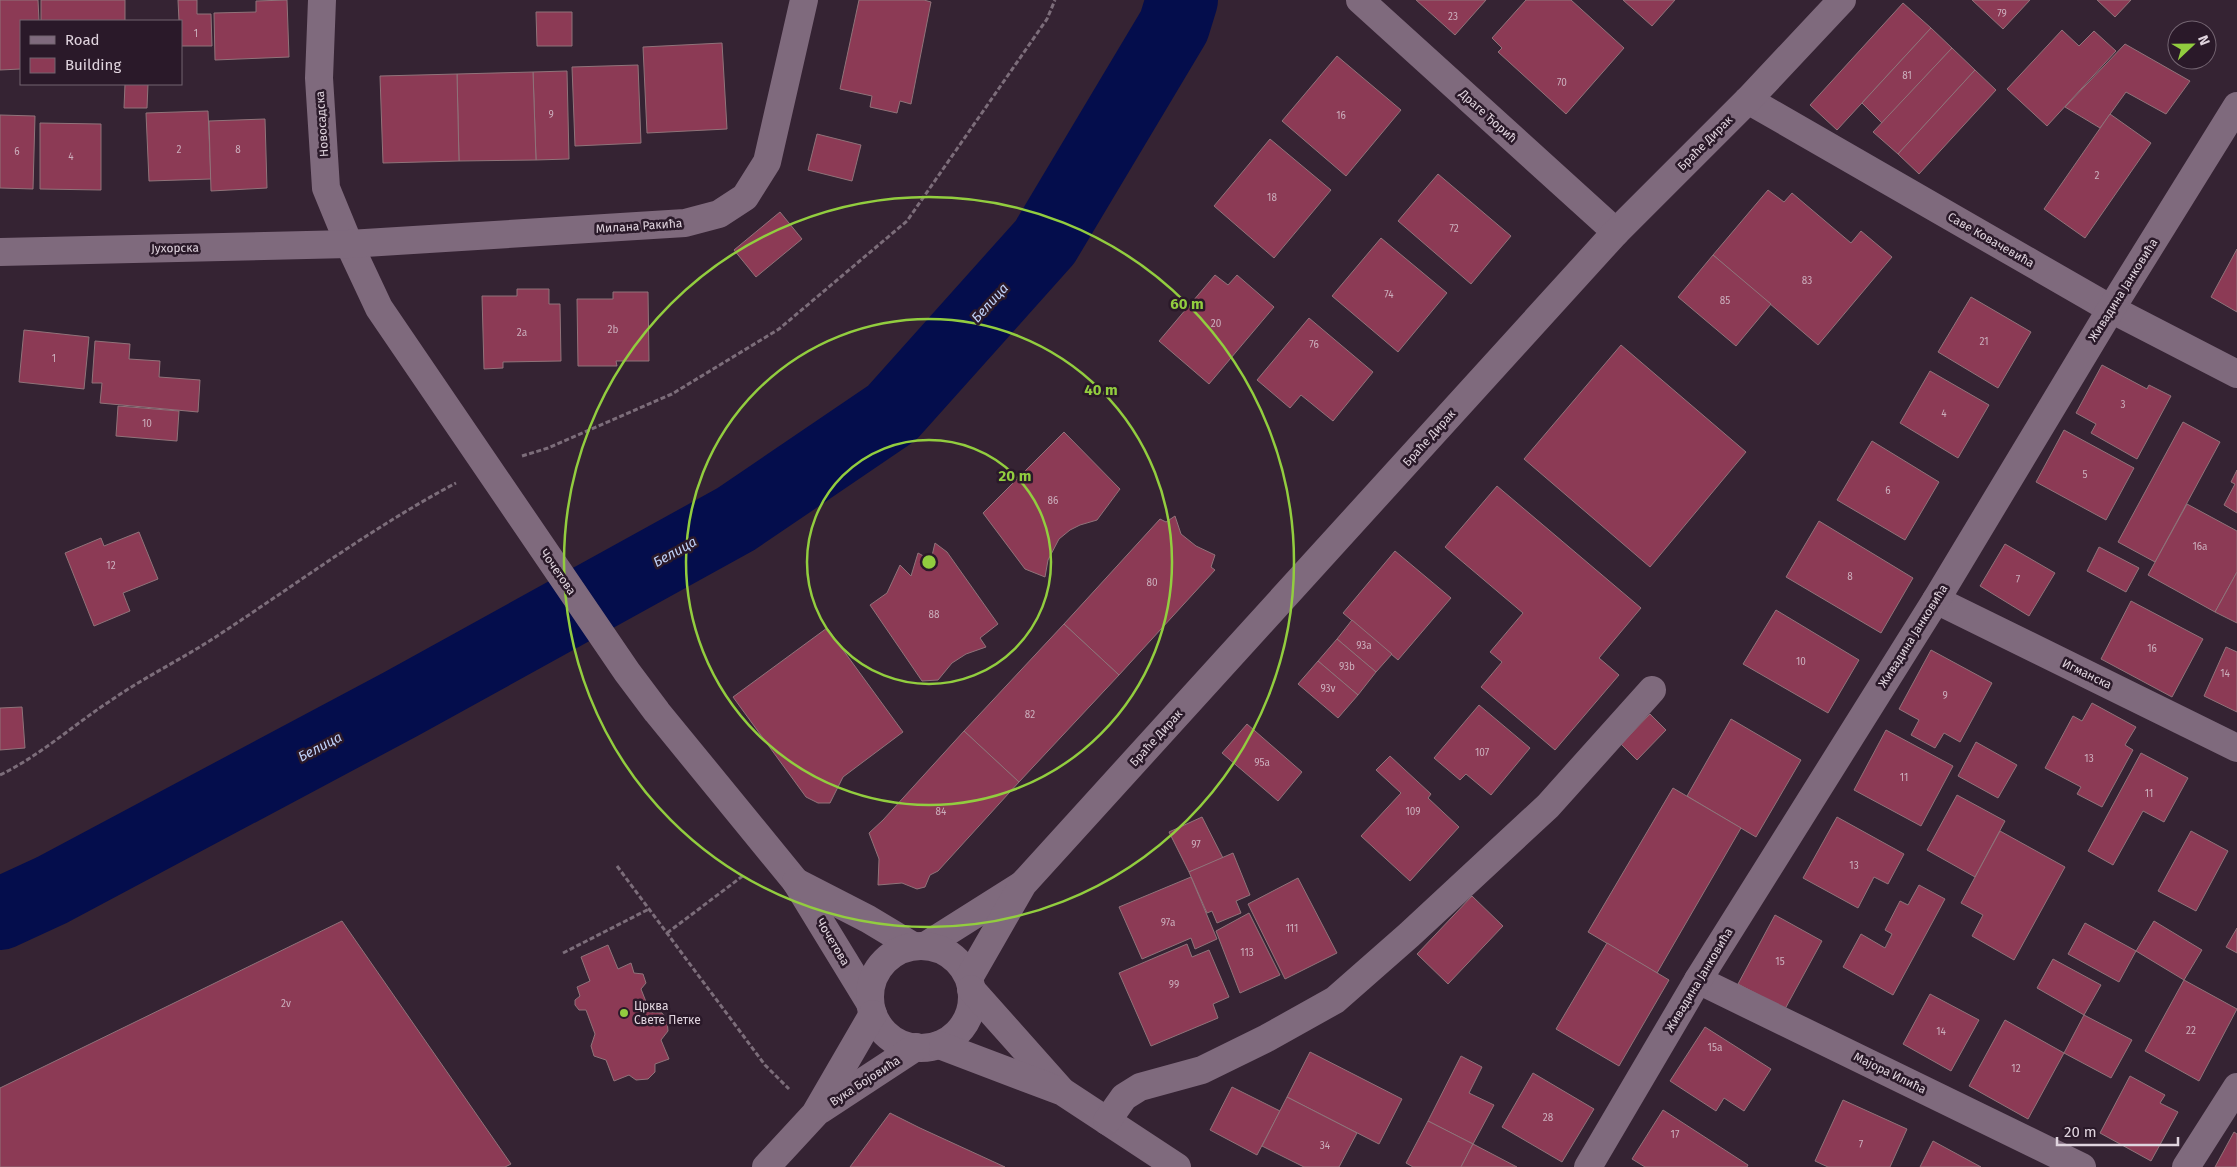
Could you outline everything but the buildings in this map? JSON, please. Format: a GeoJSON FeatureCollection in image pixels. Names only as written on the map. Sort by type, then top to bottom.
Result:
{"type":"FeatureCollection","features":[{"type":"Feature","properties":{"kind":"street","name":"Новосадска"},"geometry":{"type":"LineString","coordinates":[[322,0],[319,78],[326,188],[349,244]]}},
{"type":"Feature","properties":{"kind":"street","name":"Милана Ракића"},"geometry":{"type":"LineString","coordinates":[[349,244],[685,223],[719,214],[745,197],[767,162],[804,0]]}},
{"type":"Feature","properties":{"kind":"street","name":"Драге Ђорић"},"geometry":{"type":"LineString","coordinates":[[1360,0],[1616,232]]}},
{"type":"Feature","properties":{"kind":"street","name":"Браће Дирак"},"geometry":{"type":"LineString","coordinates":[[970,984],[1023,884],[1616,232],[1748,100],[1842,0]]}},
{"type":"Feature","properties":{"kind":"street","name":"Саве Ковачевића"},"geometry":{"type":"LineString","coordinates":[[1748,100],[2111,309],[2237,374]]}},
{"type":"Feature","properties":{"kind":"street","name":"Живадина Јанковића"},"geometry":{"type":"LineString","coordinates":[[1588,1167],[1698,980],[1936,600],[2111,309],[2237,106]]}},
{"type":"Feature","properties":{"kind":"street","name":"Јухорска"},"geometry":{"type":"LineString","coordinates":[[0,252],[349,244]]}},
{"type":"Feature","properties":{"kind":"street","name":"Чочетова"},"geometry":{"type":"LineString","coordinates":[[349,244],[379,308],[501,490],[656,712],[796,882],[872,1009],[878,1024],[894,1040],[928,1046],[1062,1092],[1177,1167]]}},
{"type":"Feature","properties":{"kind":"street","name":"Игманска"},"geometry":{"type":"LineString","coordinates":[[1936,600],[2237,748]]}},
{"type":"Feature","properties":{"kind":"street"},"geometry":{"type":"LineString","coordinates":[[1107,1121],[1124,1097],[1140,1087],[1202,1070],[1267,1038],[1335,1000],[1409,935],[1548,806],[1652,690]]}},
{"type":"Feature","properties":{"kind":"street","name":"Чочетова"},"geometry":{"type":"LineString","coordinates":[[796,882],[919,946],[936,948],[956,959],[964,968],[970,984],[1062,1092]]}},
{"type":"Feature","properties":{"kind":"street","name":"Браће Дирак"},"geometry":{"type":"LineString","coordinates":[[919,946],[1023,884]]}},
{"type":"Feature","properties":{"kind":"street"},"geometry":{"type":"LineString","coordinates":[[872,1009],[870,990],[880,966],[895,953],[919,946]]}},
{"type":"Feature","properties":{"kind":"street","name":"Мајора Илића"},"geometry":{"type":"LineString","coordinates":[[1698,980],[2082,1167]]}},
{"type":"Feature","properties":{"kind":"street"},"geometry":{"type":"LineString","coordinates":[[928,1046],[958,1032],[965,1023],[971,1007],[970,984]]}},
{"type":"Feature","properties":{"kind":"street","name":"Вука Бојовића"},"geometry":{"type":"LineString","coordinates":[[766,1167],[815,1114],[872,1009]]}},
{"type":"Feature","properties":{"kind":"street","name":"Вука Бојовића"},"geometry":{"type":"LineString","coordinates":[[815,1114],[928,1046]]}},
{"type":"Feature","properties":{"kind":"street"},"geometry":{"type":"LineString","coordinates":[[2186,1167],[2237,1087]]}},
{"type":"Feature","properties":{"kind":"path"},"geometry":{"type":"LineString","coordinates":[[0,775],[27,762],[111,700],[212,639],[410,508],[487,467],[548,448],[672,394],[779,329],[907,221],[1047,19],[1055,0]]}},
{"type":"Feature","properties":{"kind":"path"},"geometry":{"type":"LineString","coordinates":[[667,933],[772,852]]}},
{"type":"Feature","properties":{"kind":"path"},"geometry":{"type":"LineString","coordinates":[[617,866],[765,1065],[815,1114]]}},
{"type":"Feature","properties":{"kind":"path"},"geometry":{"type":"LineString","coordinates":[[563,953],[649,909]]}},
{"type":"Feature","properties":{"kind":"waterway","name":"Белица"},"geometry":{"type":"LineString","coordinates":[[0,914],[52,890],[401,704],[736,519],[892,413],[1045,242],[1174,26],[1182,0]]}},
{"type":"Feature","properties":{"kind":"place","name":"Црква Свете Петке"},"geometry":{"type":"Point","coordinates":[624,1013]}}]}
